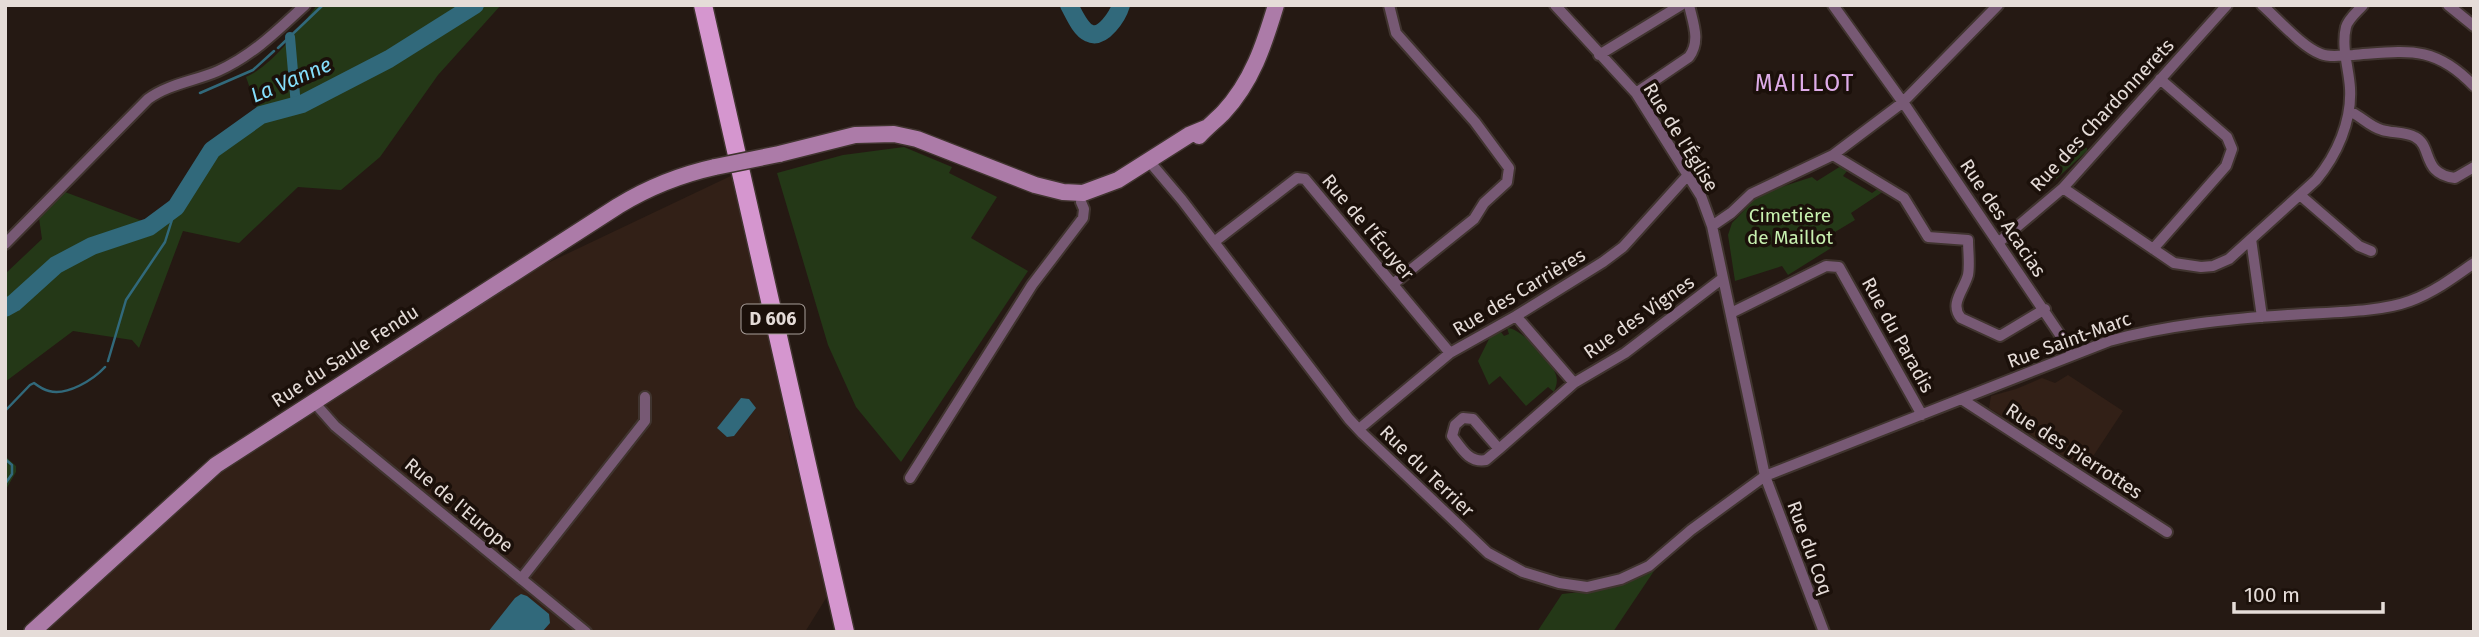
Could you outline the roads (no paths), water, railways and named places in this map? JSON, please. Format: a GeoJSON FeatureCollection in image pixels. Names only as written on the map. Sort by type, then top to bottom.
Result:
{"type":"FeatureCollection","features":[{"type":"Feature","properties":{"kind":"main road","name":"D 606"},"geometry":{"type":"LineString","coordinates":[[704,5],[845,632]]}},
{"type":"Feature","properties":{"kind":"street"},"geometry":{"type":"LineString","coordinates":[[5,244],[152,96],[237,61],[270,37],[304,5]]}},
{"type":"Feature","properties":{"kind":"street"},"geometry":{"type":"LineString","coordinates":[[910,478],[1032,285],[1083,218],[1082,197],[1120,191],[1153,166],[1192,143],[1224,113],[1246,83],[1262,50],[1276,5]]}},
{"type":"Feature","properties":{"kind":"street"},"geometry":{"type":"LineString","coordinates":[[1389,5],[1396,33],[1475,122],[1509,168],[1507,182],[1484,203],[1474,219],[1393,284]]}},
{"type":"Feature","properties":{"kind":"street","name":"Rue de l'Église"},"geometry":{"type":"LineString","coordinates":[[1555,5],[1636,93],[1700,197],[1712,226],[1765,476]]}},
{"type":"Feature","properties":{"kind":"street"},"geometry":{"type":"LineString","coordinates":[[1599,55],[1681,5]]}},
{"type":"Feature","properties":{"kind":"street"},"geometry":{"type":"LineString","coordinates":[[1636,93],[1689,57],[1695,49],[1697,41],[1689,5]]}},
{"type":"Feature","properties":{"kind":"street","name":"Rue des Acacias"},"geometry":{"type":"LineString","coordinates":[[1833,5],[2045,309],[2073,354]]}},
{"type":"Feature","properties":{"kind":"street"},"geometry":{"type":"LineString","coordinates":[[1712,226],[1751,194],[1833,155],[1902,103],[1998,5]]}},
{"type":"Feature","properties":{"kind":"street","name":"Rue des Chardonnerets"},"geometry":{"type":"LineString","coordinates":[[1998,243],[2063,188],[2227,5]]}},
{"type":"Feature","properties":{"kind":"street"},"geometry":{"type":"LineString","coordinates":[[2262,5],[2317,52],[2331,57],[2395,52],[2427,54],[2454,67],[2474,86]]}},
{"type":"Feature","properties":{"kind":"street"},"geometry":{"type":"LineString","coordinates":[[2063,188],[2174,263],[2200,267],[2213,266],[2228,259],[2300,195],[2327,167],[2344,131],[2348,111],[2350,89],[2346,27],[2363,5]]}},
{"type":"Feature","properties":{"kind":"street"},"geometry":{"type":"LineString","coordinates":[[2448,5],[2474,26]]}},
{"type":"Feature","properties":{"kind":"street"},"geometry":{"type":"LineString","coordinates":[[2153,249],[2226,166],[2232,149],[2227,137],[2160,79]]}},
{"type":"Feature","properties":{"kind":"street"},"geometry":{"type":"LineString","coordinates":[[2348,111],[2379,130],[2415,137],[2433,167],[2442,176],[2455,178],[2474,167]]}},
{"type":"Feature","properties":{"kind":"street","name":"Rue du Saule Fendu"},"geometry":{"type":"LineString","coordinates":[[32,632],[216,465],[646,190],[680,175],[855,135],[894,134],[967,159],[993,177],[1034,196],[1082,197]]}},
{"type":"Feature","properties":{"kind":"street"},"geometry":{"type":"LineString","coordinates":[[1833,155],[1904,198],[1928,237],[1968,240],[1987,227]]}},
{"type":"Feature","properties":{"kind":"street","name":"Rue du Terrier"},"geometry":{"type":"LineString","coordinates":[[1153,166],[1349,419],[1488,553],[1523,572],[1573,586],[1604,584],[1642,570],[1765,476]]}},
{"type":"Feature","properties":{"kind":"street","name":"Rue des Carrières"},"geometry":{"type":"LineString","coordinates":[[1359,429],[1450,353],[1583,276],[1623,247],[1688,175]]}},
{"type":"Feature","properties":{"kind":"street","name":"Rue de l’Écuyer"},"geometry":{"type":"LineString","coordinates":[[1214,242],[1301,177],[1311,184],[1450,353]]}},
{"type":"Feature","properties":{"kind":"street"},"geometry":{"type":"LineString","coordinates":[[2300,195],[2359,246],[2371,250]]}},
{"type":"Feature","properties":{"kind":"street"},"geometry":{"type":"LineString","coordinates":[[2251,239],[2262,317]]}},
{"type":"Feature","properties":{"kind":"street"},"geometry":{"type":"LineString","coordinates":[[1968,240],[1968,275],[1956,307],[1961,318],[2000,336],[2045,309]]}},
{"type":"Feature","properties":{"kind":"street","name":"Rue Saint-Marc"},"geometry":{"type":"LineString","coordinates":[[1765,476],[2109,341],[2148,330],[2375,308],[2407,302],[2440,288],[2474,263]]}},
{"type":"Feature","properties":{"kind":"street","name":"Rue du Paradis"},"geometry":{"type":"LineString","coordinates":[[1731,313],[1826,267],[1839,267],[1922,415]]}},
{"type":"Feature","properties":{"kind":"street","name":"Rue des Vignes"},"geometry":{"type":"LineString","coordinates":[[1499,449],[1473,419],[1463,418],[1455,425],[1452,436],[1468,457],[1486,460],[1499,449],[1574,383],[1625,353],[1723,278]]}},
{"type":"Feature","properties":{"kind":"street","name":"Rue des Vignes"},"geometry":{"type":"LineString","coordinates":[[1516,316],[1574,383]]}},
{"type":"Feature","properties":{"kind":"street"},"geometry":{"type":"LineString","coordinates":[[521,579],[645,421],[645,397]]}},
{"type":"Feature","properties":{"kind":"street","name":"Rue des Pierrottes"},"geometry":{"type":"LineString","coordinates":[[1962,400],[2167,531]]}},
{"type":"Feature","properties":{"kind":"street","name":"Rue de l'Europe"},"geometry":{"type":"LineString","coordinates":[[313,401],[335,426],[586,632]]}},
{"type":"Feature","properties":{"kind":"street","name":"Rue du Coq"},"geometry":{"type":"LineString","coordinates":[[1765,476],[1824,632]]}},
{"type":"Feature","properties":{"kind":"water"},"geometry":{"type":"Polygon","coordinates":[[[741,398],[749,399],[756,408],[734,436],[727,437],[717,428],[741,398]]]}},
{"type":"Feature","properties":{"kind":"water"},"geometry":{"type":"Polygon","coordinates":[[[521,594],[549,614],[550,623],[542,632],[488,632],[515,598],[521,594]]]}},
{"type":"Feature","properties":{"kind":"waterway"},"geometry":{"type":"LineString","coordinates":[[278,48],[323,5]]}},
{"type":"Feature","properties":{"kind":"waterway","name":"La Vanne"},"geometry":{"type":"LineString","coordinates":[[5,308],[56,265],[92,246],[149,227],[176,207],[212,150],[261,115],[302,104],[389,59],[475,5]]}},
{"type":"Feature","properties":{"kind":"waterway","name":"La Vanne"},"geometry":{"type":"LineString","coordinates":[[1069,5],[1083,28],[1094,34],[1109,25],[1121,5]]}},
{"type":"Feature","properties":{"kind":"waterway"},"geometry":{"type":"LineString","coordinates":[[290,37],[296,106]]}},
{"type":"Feature","properties":{"kind":"waterway"},"geometry":{"type":"LineString","coordinates":[[200,93],[253,70],[274,51]]}},
{"type":"Feature","properties":{"kind":"waterway"},"geometry":{"type":"LineString","coordinates":[[108,361],[126,300],[165,242],[176,207]]}},
{"type":"Feature","properties":{"kind":"waterway"},"geometry":{"type":"LineString","coordinates":[[5,411],[34,383],[47,390],[64,391],[87,382],[105,367]]}},
{"type":"Feature","properties":{"kind":"waterway"},"geometry":{"type":"LineString","coordinates":[[5,459],[12,465],[12,474],[5,484]]}},
{"type":"Feature","properties":{"kind":"district","name":"MAILLOT"},"geometry":{"type":"Point","coordinates":[1805,83]}},
{"type":"Feature","properties":{"kind":"park label","name":"Cimetière de Maillot"},"geometry":{"type":"Point","coordinates":[1790,226]}}]}
